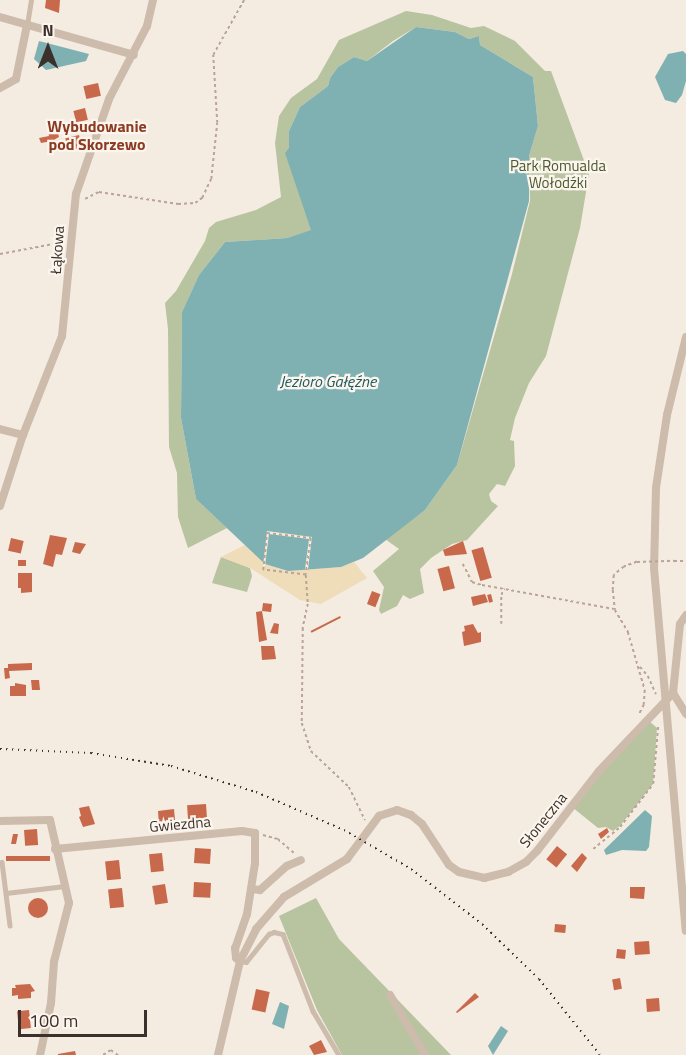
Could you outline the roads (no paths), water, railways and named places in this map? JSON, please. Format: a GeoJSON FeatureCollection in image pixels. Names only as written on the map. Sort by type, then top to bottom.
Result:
{"type":"FeatureCollection","features":[{"type":"Feature","properties":{"kind":"street","name":"Łąkowa"},"geometry":{"type":"LineString","coordinates":[[0,506],[22,435],[62,336],[76,194],[109,99],[134,55],[147,26],[153,0]]}},
{"type":"Feature","properties":{"kind":"street"},"geometry":{"type":"LineString","coordinates":[[0,17],[134,55]]}},
{"type":"Feature","properties":{"kind":"street"},"geometry":{"type":"LineString","coordinates":[[0,88],[16,79],[27,25]]}},
{"type":"Feature","properties":{"kind":"street"},"geometry":{"type":"LineString","coordinates":[[686,337],[666,415],[656,488],[654,579],[686,931]]}},
{"type":"Feature","properties":{"kind":"street"},"geometry":{"type":"LineString","coordinates":[[0,429],[22,435]]}},
{"type":"Feature","properties":{"kind":"street"},"geometry":{"type":"LineString","coordinates":[[686,615],[680,624],[673,693],[686,714]]}},
{"type":"Feature","properties":{"kind":"street","name":"Słoneczna"},"geometry":{"type":"LineString","coordinates":[[218,1055],[240,961],[265,916],[284,897],[335,867],[355,852],[379,816],[388,812],[404,811],[422,824],[449,865],[459,872],[484,878],[508,872],[526,862],[537,851],[599,771],[673,693]]}},
{"type":"Feature","properties":{"kind":"street"},"geometry":{"type":"LineString","coordinates":[[0,821],[50,820],[69,903],[54,962],[51,1003],[40,1055]]}},
{"type":"Feature","properties":{"kind":"street","name":"Gwiezdna"},"geometry":{"type":"LineString","coordinates":[[55,849],[242,831],[255,833],[251,889]]}},
{"type":"Feature","properties":{"kind":"street"},"geometry":{"type":"LineString","coordinates":[[240,961],[236,958],[236,940],[247,914],[251,889],[261,890],[287,866],[301,860]]}},
{"type":"Feature","properties":{"kind":"street"},"geometry":{"type":"LineString","coordinates":[[390,995],[425,1055]]}},
{"type":"Feature","properties":{"kind":"lane"},"geometry":{"type":"LineString","coordinates":[[27,25],[31,0]]}},
{"type":"Feature","properties":{"kind":"lane"},"geometry":{"type":"LineString","coordinates":[[2,862],[10,925]]}},
{"type":"Feature","properties":{"kind":"lane"},"geometry":{"type":"LineString","coordinates":[[6,893],[65,886]]}},
{"type":"Feature","properties":{"kind":"lane"},"geometry":{"type":"LineString","coordinates":[[240,961],[246,962],[269,934],[274,932],[283,934],[313,1011],[339,1055]]}},
{"type":"Feature","properties":{"kind":"water","name":"Jezioro Gałęźne"},"geometry":{"type":"Polygon","coordinates":[[[416,27],[455,32],[469,39],[479,36],[480,45],[533,77],[538,126],[529,156],[529,201],[457,465],[425,510],[363,558],[341,567],[288,571],[265,564],[196,499],[181,418],[182,312],[199,275],[225,242],[287,238],[311,230],[285,153],[289,148],[289,131],[300,107],[328,86],[330,78],[338,67],[354,57],[367,61],[416,27]]]}},
{"type":"Feature","properties":{"kind":"water"},"geometry":{"type":"Polygon","coordinates":[[[39,41],[89,54],[86,61],[46,70],[34,59],[39,41]]]}},
{"type":"Feature","properties":{"kind":"water"},"geometry":{"type":"Polygon","coordinates":[[[683,51],[686,54],[686,81],[682,95],[676,103],[665,100],[655,77],[668,54],[683,51]]]}},
{"type":"Feature","properties":{"kind":"water"},"geometry":{"type":"Polygon","coordinates":[[[645,810],[652,816],[649,847],[646,851],[622,850],[606,855],[604,850],[645,810]]]}},
{"type":"Feature","properties":{"kind":"water"},"geometry":{"type":"Polygon","coordinates":[[[280,1002],[289,1006],[284,1029],[272,1024],[280,1002]]]}},
{"type":"Feature","properties":{"kind":"water"},"geometry":{"type":"Polygon","coordinates":[[[501,1026],[508,1031],[493,1055],[488,1046],[501,1026]]]}},
{"type":"Feature","properties":{"kind":"railway"},"geometry":{"type":"LineString","coordinates":[[0,749],[91,753],[171,766],[256,792],[344,830],[411,869],[482,924],[539,979],[600,1055]]}},
{"type":"Feature","properties":{"kind":"district","name":"Wybudowanie pod Skorzewo"},"geometry":{"type":"Point","coordinates":[97,135]}},
{"type":"Feature","properties":{"kind":"park label","name":"Park Romualda Wołodźki"},"geometry":{"type":"Point","coordinates":[558,174]}}]}
